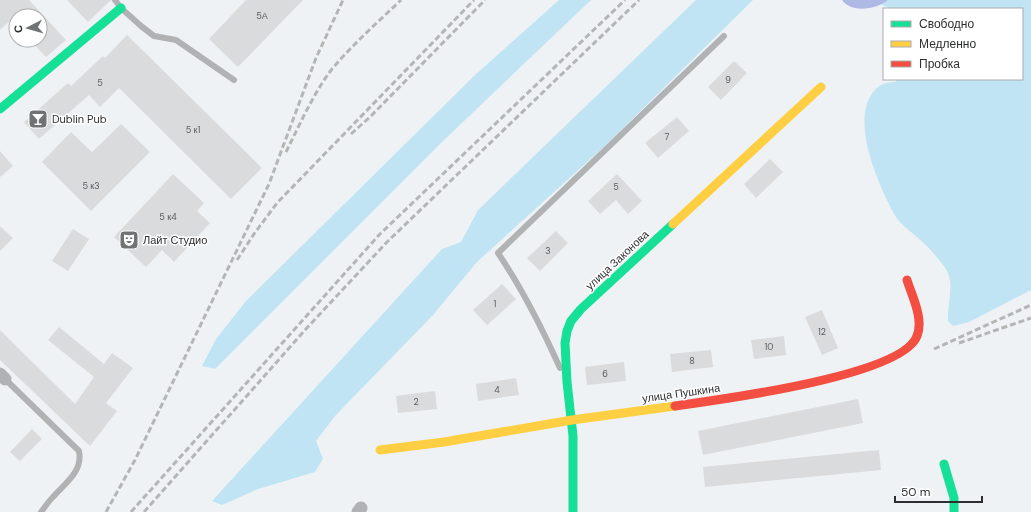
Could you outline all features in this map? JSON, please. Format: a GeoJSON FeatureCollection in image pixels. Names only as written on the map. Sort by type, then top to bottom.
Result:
{"type":"FeatureCollection","features":[{"type":"Feature","properties":{"kind":"street"},"geometry":{"type":"LineString","coordinates":[[0,109],[123,4]]}},
{"type":"Feature","properties":{"kind":"street","name":"улица Законова"},"geometry":{"type":"LineString","coordinates":[[573,512],[573,436],[567,382],[565,343],[567,331],[571,321],[581,309],[822,88]]}},
{"type":"Feature","properties":{"kind":"street","name":"улица Пушкина"},"geometry":{"type":"LineString","coordinates":[[380,450],[452,441],[571,420],[760,393],[811,383],[881,363],[906,350],[915,342],[919,331],[919,317],[908,280]]}},
{"type":"Feature","properties":{"kind":"street"},"geometry":{"type":"LineString","coordinates":[[944,464],[954,498],[954,512]]}},
{"type":"Feature","properties":{"kind":"lane"},"geometry":{"type":"LineString","coordinates":[[115,0],[123,4],[141,26],[154,36],[176,40],[234,80]]}},
{"type":"Feature","properties":{"kind":"lane"},"geometry":{"type":"LineString","coordinates":[[567,382],[543,330],[523,292],[498,253],[724,36]]}},
{"type":"Feature","properties":{"kind":"lane"},"geometry":{"type":"LineString","coordinates":[[2,377],[80,451],[81,458],[73,477],[53,497],[41,512]]}},
{"type":"Feature","properties":{"kind":"shaded area"},"geometry":{"type":"Polygon","coordinates":[[[559,0],[591,0],[443,141],[215,369],[202,366],[216,339],[246,301],[474,76],[559,0]]]}},
{"type":"Feature","properties":{"kind":"shaded area"},"geometry":{"type":"Polygon","coordinates":[[[696,0],[753,0],[607,144],[477,262],[433,315],[335,416],[316,441],[323,459],[315,472],[258,489],[222,505],[212,501],[442,249],[461,242],[478,210],[696,0]]]}},
{"type":"Feature","properties":{"kind":"shaded area"},"geometry":{"type":"Polygon","coordinates":[[[888,0],[1031,0],[1031,290],[969,322],[953,326],[948,321],[950,279],[948,273],[934,254],[902,224],[892,211],[871,161],[865,128],[865,112],[869,98],[878,87],[887,83],[896,82],[896,80],[1023,80],[1023,8],[889,8],[880,4],[888,0]]]}},
{"type":"Feature","properties":{"kind":"water"},"geometry":{"type":"Polygon","coordinates":[[[842,0],[888,0],[878,6],[858,9],[846,4],[842,0]]]}},
{"type":"Feature","properties":{"kind":"building"},"geometry":{"type":"Polygon","coordinates":[[[0,0],[29,0],[36,8],[8,8],[8,23],[0,30],[0,0]]]}},
{"type":"Feature","properties":{"kind":"building"},"geometry":{"type":"Polygon","coordinates":[[[67,0],[111,0],[88,22],[67,0]]]}},
{"type":"Feature","properties":{"kind":"building"},"geometry":{"type":"Polygon","coordinates":[[[246,0],[303,0],[238,67],[209,39],[246,0]]]}},
{"type":"Feature","properties":{"kind":"building"},"geometry":{"type":"Polygon","coordinates":[[[48,21],[66,40],[46,57],[38,48],[48,48],[48,21]]]}},
{"type":"Feature","properties":{"kind":"building"},"geometry":{"type":"Polygon","coordinates":[[[127,35],[262,168],[231,199],[119,88],[100,107],[89,95],[39,139],[24,122],[68,83],[71,86],[103,56],[105,58],[127,35]]]}},
{"type":"Feature","properties":{"kind":"building"},"geometry":{"type":"Polygon","coordinates":[[[734,61],[747,73],[721,100],[708,87],[734,61]]]}},
{"type":"Feature","properties":{"kind":"building"},"geometry":{"type":"Polygon","coordinates":[[[677,117],[689,131],[658,158],[645,143],[677,117]]]}},
{"type":"Feature","properties":{"kind":"building"},"geometry":{"type":"Polygon","coordinates":[[[121,124],[150,152],[91,211],[42,162],[71,132],[92,152],[121,124]]]}},
{"type":"Feature","properties":{"kind":"building"},"geometry":{"type":"Polygon","coordinates":[[[0,151],[13,166],[0,177],[0,151]]]}},
{"type":"Feature","properties":{"kind":"building"},"geometry":{"type":"Polygon","coordinates":[[[770,159],[783,172],[756,198],[744,184],[770,159]]]}},
{"type":"Feature","properties":{"kind":"building"},"geometry":{"type":"Polygon","coordinates":[[[173,174],[204,203],[197,211],[210,223],[174,262],[162,250],[146,267],[114,237],[173,174]]]}},
{"type":"Feature","properties":{"kind":"building"},"geometry":{"type":"Polygon","coordinates":[[[617,174],[642,201],[628,214],[616,200],[600,214],[588,201],[617,174]]]}},
{"type":"Feature","properties":{"kind":"building"},"geometry":{"type":"Polygon","coordinates":[[[0,226],[13,238],[0,251],[0,226]]]}},
{"type":"Feature","properties":{"kind":"building"},"geometry":{"type":"Polygon","coordinates":[[[73,229],[89,239],[68,271],[52,261],[73,229]]]}},
{"type":"Feature","properties":{"kind":"building"},"geometry":{"type":"Polygon","coordinates":[[[556,231],[568,243],[540,271],[527,258],[556,231]]]}},
{"type":"Feature","properties":{"kind":"building"},"geometry":{"type":"Polygon","coordinates":[[[502,284],[516,299],[487,325],[473,310],[502,284]]]}},
{"type":"Feature","properties":{"kind":"building"},"geometry":{"type":"Polygon","coordinates":[[[822,310],[838,348],[822,355],[805,317],[822,310]]]}},
{"type":"Feature","properties":{"kind":"building"},"geometry":{"type":"Polygon","coordinates":[[[59,327],[104,364],[112,353],[133,368],[106,403],[117,411],[90,446],[0,360],[0,330],[75,404],[94,377],[48,340],[59,327]]]}},
{"type":"Feature","properties":{"kind":"building"},"geometry":{"type":"Polygon","coordinates":[[[784,336],[786,355],[754,359],[751,340],[784,336]]]}},
{"type":"Feature","properties":{"kind":"building"},"geometry":{"type":"Polygon","coordinates":[[[711,350],[713,367],[672,372],[670,354],[711,350]]]}},
{"type":"Feature","properties":{"kind":"building"},"geometry":{"type":"Polygon","coordinates":[[[624,362],[626,381],[587,385],[585,367],[624,362]]]}},
{"type":"Feature","properties":{"kind":"building"},"geometry":{"type":"Polygon","coordinates":[[[516,378],[519,395],[478,401],[476,384],[516,378]]]}},
{"type":"Feature","properties":{"kind":"building"},"geometry":{"type":"Polygon","coordinates":[[[435,391],[437,409],[398,413],[396,396],[435,391]]]}},
{"type":"Feature","properties":{"kind":"building"},"geometry":{"type":"Polygon","coordinates":[[[858,399],[863,423],[703,455],[698,431],[858,399]]]}},
{"type":"Feature","properties":{"kind":"building"},"geometry":{"type":"Polygon","coordinates":[[[32,429],[42,439],[20,461],[10,452],[32,429]]]}},
{"type":"Feature","properties":{"kind":"building"},"geometry":{"type":"Polygon","coordinates":[[[879,450],[881,470],[705,487],[703,467],[879,450]]]}},
{"type":"Feature","properties":{"kind":"railway"},"geometry":{"type":"LineString","coordinates":[[106,512],[135,460],[269,184],[316,58],[343,0]]}},
{"type":"Feature","properties":{"kind":"railway"},"geometry":{"type":"LineString","coordinates":[[286,152],[313,99],[332,69],[357,42],[401,0]]}},
{"type":"Feature","properties":{"kind":"railway"},"geometry":{"type":"LineString","coordinates":[[237,260],[277,203],[474,0]]}},
{"type":"Feature","properties":{"kind":"railway"},"geometry":{"type":"LineString","coordinates":[[351,134],[370,117],[485,0]]}},
{"type":"Feature","properties":{"kind":"railway"},"geometry":{"type":"LineString","coordinates":[[131,512],[379,235],[625,0]]}},
{"type":"Feature","properties":{"kind":"railway"},"geometry":{"type":"LineString","coordinates":[[144,512],[305,330],[387,242],[639,0]]}},
{"type":"Feature","properties":{"kind":"railway"},"geometry":{"type":"LineString","coordinates":[[934,349],[1031,305]]}},
{"type":"Feature","properties":{"kind":"railway"},"geometry":{"type":"LineString","coordinates":[[959,343],[1031,318]]}},
{"type":"Feature","properties":{"kind":"traffic: fast"},"geometry":{"type":"LineString","coordinates":[[0,109],[121,8]]}},
{"type":"Feature","properties":{"kind":"traffic: fast"},"geometry":{"type":"LineString","coordinates":[[573,512],[573,436],[567,382],[565,343],[567,331],[571,321],[581,309],[673,224]]}},
{"type":"Feature","properties":{"kind":"traffic: fast"},"geometry":{"type":"LineString","coordinates":[[944,464],[954,498],[954,512]]}},
{"type":"Feature","properties":{"kind":"traffic: slow"},"geometry":{"type":"LineString","coordinates":[[673,224],[821,87]]}},
{"type":"Feature","properties":{"kind":"traffic: slow"},"geometry":{"type":"LineString","coordinates":[[380,450],[444,442],[572,420],[675,406]]}},
{"type":"Feature","properties":{"kind":"traffic: jam"},"geometry":{"type":"LineString","coordinates":[[675,406],[767,392],[806,384],[879,363],[904,350],[917,336],[919,329],[918,315],[907,280]]}},
{"type":"Feature","properties":{"kind":"place","name":"Dublin Pub"},"geometry":{"type":"Point","coordinates":[38,119]}},
{"type":"Feature","properties":{"kind":"place","name":"Лайт Студио"},"geometry":{"type":"Point","coordinates":[129,240]}}]}
